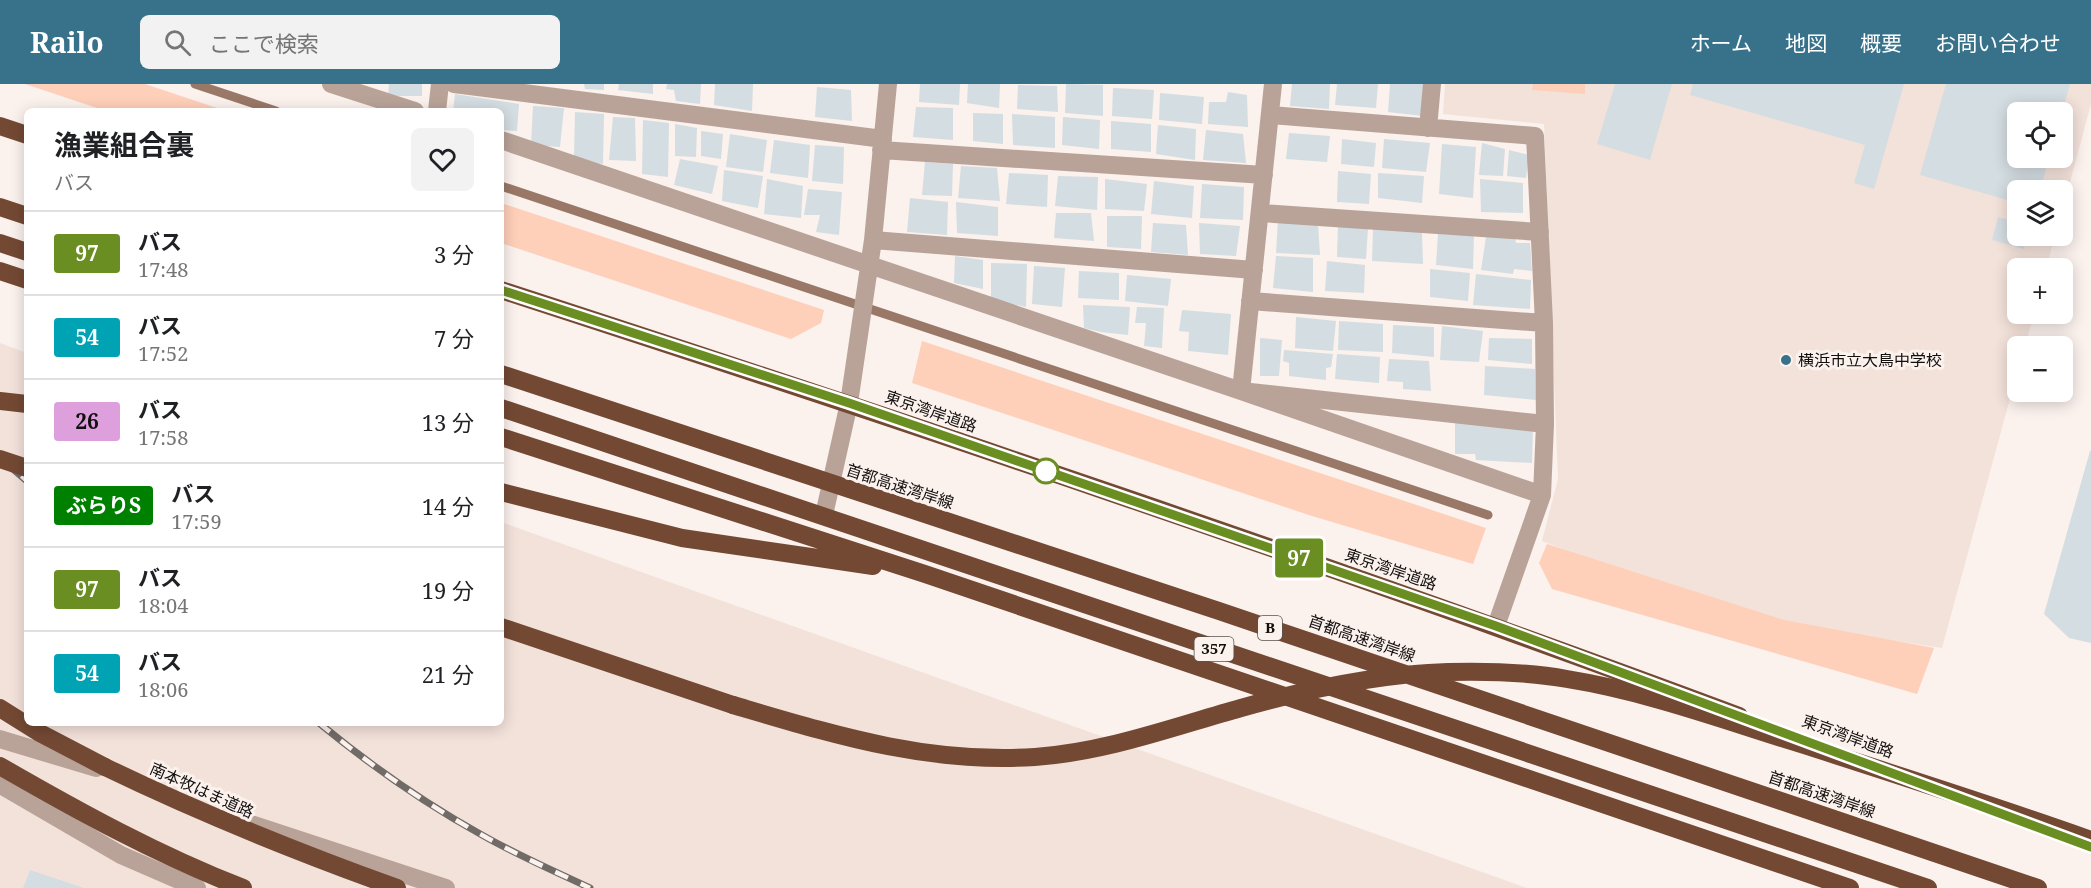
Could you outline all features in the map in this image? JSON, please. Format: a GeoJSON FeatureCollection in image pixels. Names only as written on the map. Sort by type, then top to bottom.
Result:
{"type":"FeatureCollection","features":[{"type":"Feature","properties":{"kind":"highway"},"geometry":{"type":"LineString","coordinates":[[0,126],[24,134]]}},
{"type":"Feature","properties":{"kind":"highway"},"geometry":{"type":"LineString","coordinates":[[0,207],[24,215]]}},
{"type":"Feature","properties":{"kind":"highway"},"geometry":{"type":"LineString","coordinates":[[0,243],[24,251]]}},
{"type":"Feature","properties":{"kind":"highway"},"geometry":{"type":"LineString","coordinates":[[0,271],[24,279]]}},
{"type":"Feature","properties":{"kind":"highway","name":"東京湾岸道路"},"geometry":{"type":"LineString","coordinates":[[504,291],[849,403],[1496,626],[2091,847]]}},
{"type":"Feature","properties":{"kind":"highway","name":"首都高速湾岸線"},"geometry":{"type":"LineString","coordinates":[[504,375],[1230,614],[2038,888]]}},
{"type":"Feature","properties":{"kind":"highway"},"geometry":{"type":"LineString","coordinates":[[0,401],[24,404]]}},
{"type":"Feature","properties":{"kind":"highway","name":"357"},"geometry":{"type":"LineString","coordinates":[[504,409],[1928,888]]}},
{"type":"Feature","properties":{"kind":"highway"},"geometry":{"type":"LineString","coordinates":[[504,438],[925,574],[1850,888]]}},
{"type":"Feature","properties":{"kind":"highway"},"geometry":{"type":"LineString","coordinates":[[0,459],[24,467]]}},
{"type":"Feature","properties":{"kind":"highway"},"geometry":{"type":"LineString","coordinates":[[504,493],[682,538],[925,574]]}},
{"type":"Feature","properties":{"kind":"highway"},"geometry":{"type":"LineString","coordinates":[[504,628],[810,728],[874,745],[933,755],[988,758],[1039,756],[1093,748],[1150,735],[1318,689],[1392,675],[1508,672],[1566,678],[1676,705],[1990,805],[2091,840]]}},
{"type":"Feature","properties":{"kind":"highway","name":"南本牧はま道路"},"geometry":{"type":"LineString","coordinates":[[0,708],[24,723]]}},
{"type":"Feature","properties":{"kind":"highway","name":"南本牧はま道路"},"geometry":{"type":"LineString","coordinates":[[28,726],[175,801],[263,838],[397,888]]}},
{"type":"Feature","properties":{"kind":"highway"},"geometry":{"type":"LineString","coordinates":[[0,766],[78,811],[243,888]]}},
{"type":"Feature","properties":{"kind":"street"},"geometry":{"type":"LineString","coordinates":[[331,84],[407,108]]}},
{"type":"Feature","properties":{"kind":"street"},"geometry":{"type":"LineString","coordinates":[[437,108],[440,84]]}},
{"type":"Feature","properties":{"kind":"street"},"geometry":{"type":"LineString","coordinates":[[454,84],[882,145],[1264,176]]}},
{"type":"Feature","properties":{"kind":"street"},"geometry":{"type":"LineString","coordinates":[[824,515],[849,403],[873,240],[888,84]]}},
{"type":"Feature","properties":{"kind":"street"},"geometry":{"type":"LineString","coordinates":[[1242,391],[1261,213],[1271,84]]}},
{"type":"Feature","properties":{"kind":"street"},"geometry":{"type":"LineString","coordinates":[[1428,128],[1432,84]]}},
{"type":"Feature","properties":{"kind":"street"},"geometry":{"type":"LineString","coordinates":[[1270,115],[1535,136],[1544,323],[1545,424],[1542,495],[1496,626]]}},
{"type":"Feature","properties":{"kind":"street"},"geometry":{"type":"LineString","coordinates":[[504,141],[1542,495]]}},
{"type":"Feature","properties":{"kind":"street"},"geometry":{"type":"LineString","coordinates":[[1261,213],[1540,232]]}},
{"type":"Feature","properties":{"kind":"street"},"geometry":{"type":"LineString","coordinates":[[873,240],[1254,270]]}},
{"type":"Feature","properties":{"kind":"street"},"geometry":{"type":"LineString","coordinates":[[1250,301],[1544,323]]}},
{"type":"Feature","properties":{"kind":"street"},"geometry":{"type":"LineString","coordinates":[[1242,391],[1545,424]]}},
{"type":"Feature","properties":{"kind":"street"},"geometry":{"type":"LineString","coordinates":[[0,739],[85,764],[139,786],[447,888]]}},
{"type":"Feature","properties":{"kind":"street"},"geometry":{"type":"LineString","coordinates":[[0,783],[121,855],[196,888]]}},
{"type":"Feature","properties":{"kind":"shaded area"},"geometry":{"type":"Polygon","coordinates":[[[25,84],[145,84],[217,108],[97,108],[25,84]]]}},
{"type":"Feature","properties":{"kind":"shaded area","name":"横浜市立大鳥中学校"},"geometry":{"type":"Polygon","coordinates":[[[1445,84],[2091,84],[2091,104],[2071,180],[2007,180],[2007,246],[2052,246],[2049,258],[2007,258],[2007,324],[2031,324],[2028,336],[2007,336],[2007,402],[2009,402],[1942,648],[1738,617],[1542,541],[1558,479],[1544,124],[1443,114],[1445,84]]]}},
{"type":"Feature","properties":{"kind":"shaded area"},"geometry":{"type":"Polygon","coordinates":[[[1533,84],[1585,84],[1585,94],[1532,90],[1533,84]]]}},
{"type":"Feature","properties":{"kind":"shaded area"},"geometry":{"type":"Polygon","coordinates":[[[504,204],[824,310],[821,323],[791,339],[504,244],[504,204]]]}},
{"type":"Feature","properties":{"kind":"shaded area"},"geometry":{"type":"Polygon","coordinates":[[[922,341],[1486,528],[1473,564],[1312,516],[912,383],[922,341]]]}},
{"type":"Feature","properties":{"kind":"shaded area"},"geometry":{"type":"Polygon","coordinates":[[[0,343],[24,352],[24,726],[504,726],[504,523],[1527,888],[0,888],[0,343]]]}},
{"type":"Feature","properties":{"kind":"shaded area"},"geometry":{"type":"Polygon","coordinates":[[[1547,544],[1784,620],[1934,648],[1917,694],[1552,589],[1539,563],[1547,544]]]}},
{"type":"Feature","properties":{"kind":"building"},"geometry":{"type":"Polygon","coordinates":[[[389,84],[422,84],[422,96],[388,96],[389,84]]]}},
{"type":"Feature","properties":{"kind":"building"},"geometry":{"type":"Polygon","coordinates":[[[584,84],[604,84],[604,90],[585,89],[584,84]]]}},
{"type":"Feature","properties":{"kind":"building"},"geometry":{"type":"Polygon","coordinates":[[[619,84],[653,84],[653,94],[618,90],[619,84]]]}},
{"type":"Feature","properties":{"kind":"building"},"geometry":{"type":"Polygon","coordinates":[[[667,84],[701,84],[700,104],[676,101],[674,90],[666,89],[667,84]]]}},
{"type":"Feature","properties":{"kind":"building"},"geometry":{"type":"Polygon","coordinates":[[[715,84],[753,84],[752,111],[714,105],[715,84]]]}},
{"type":"Feature","properties":{"kind":"building"},"geometry":{"type":"Polygon","coordinates":[[[920,84],[960,84],[959,105],[919,102],[920,84]]]}},
{"type":"Feature","properties":{"kind":"building"},"geometry":{"type":"Polygon","coordinates":[[[968,84],[1000,84],[999,108],[967,103],[968,84]]]}},
{"type":"Feature","properties":{"kind":"building"},"geometry":{"type":"Polygon","coordinates":[[[1066,84],[1103,85],[1103,116],[1065,113],[1066,84]]]}},
{"type":"Feature","properties":{"kind":"building"},"geometry":{"type":"Polygon","coordinates":[[[1292,84],[1330,84],[1329,109],[1290,106],[1292,84]]]}},
{"type":"Feature","properties":{"kind":"building"},"geometry":{"type":"Polygon","coordinates":[[[1337,84],[1378,84],[1376,108],[1335,105],[1337,84]]]}},
{"type":"Feature","properties":{"kind":"building"},"geometry":{"type":"Polygon","coordinates":[[[1390,84],[1423,84],[1423,116],[1388,112],[1390,84]]]}},
{"type":"Feature","properties":{"kind":"building"},"geometry":{"type":"Polygon","coordinates":[[[1615,84],[1672,84],[1650,160],[1597,144],[1615,84]]]}},
{"type":"Feature","properties":{"kind":"building"},"geometry":{"type":"Polygon","coordinates":[[[1693,84],[1904,84],[1874,189],[1854,183],[1865,145],[1690,95],[1693,84]]]}},
{"type":"Feature","properties":{"kind":"building"},"geometry":{"type":"Polygon","coordinates":[[[1946,84],[2070,84],[2065,102],[2007,102],[2007,168],[2046,168],[2043,180],[2007,180],[2007,200],[1920,175],[1946,84]]]}},
{"type":"Feature","properties":{"kind":"building"},"geometry":{"type":"Polygon","coordinates":[[[1018,85],[1057,86],[1058,112],[1017,109],[1018,85]]]}},
{"type":"Feature","properties":{"kind":"building"},"geometry":{"type":"Polygon","coordinates":[[[817,87],[851,90],[852,121],[815,117],[817,87]]]}},
{"type":"Feature","properties":{"kind":"building"},"geometry":{"type":"Polygon","coordinates":[[[1113,88],[1154,90],[1152,119],[1112,116],[1113,88]]]}},
{"type":"Feature","properties":{"kind":"building"},"geometry":{"type":"Polygon","coordinates":[[[1228,92],[1247,95],[1248,127],[1208,124],[1209,102],[1226,102],[1228,92]]]}},
{"type":"Feature","properties":{"kind":"building"},"geometry":{"type":"Polygon","coordinates":[[[1160,93],[1204,97],[1202,124],[1159,120],[1160,93]]]}},
{"type":"Feature","properties":{"kind":"building"},"geometry":{"type":"Polygon","coordinates":[[[455,94],[519,104],[517,131],[504,130],[504,108],[453,108],[455,94]]]}},
{"type":"Feature","properties":{"kind":"building"},"geometry":{"type":"Polygon","coordinates":[[[533,106],[564,108],[560,147],[531,145],[533,106]]]}},
{"type":"Feature","properties":{"kind":"building"},"geometry":{"type":"Polygon","coordinates":[[[916,107],[953,108],[953,140],[913,137],[916,107]]]}},
{"type":"Feature","properties":{"kind":"building"},"geometry":{"type":"Polygon","coordinates":[[[575,112],[604,114],[603,164],[587,163],[574,157],[575,112]]]}},
{"type":"Feature","properties":{"kind":"building"},"geometry":{"type":"Polygon","coordinates":[[[973,113],[1003,114],[1003,144],[973,141],[973,113]]]}},
{"type":"Feature","properties":{"kind":"building"},"geometry":{"type":"Polygon","coordinates":[[[1012,114],[1055,117],[1055,148],[1013,145],[1012,114]]]}},
{"type":"Feature","properties":{"kind":"building"},"geometry":{"type":"Polygon","coordinates":[[[613,117],[635,118],[636,161],[609,160],[613,117]]]}},
{"type":"Feature","properties":{"kind":"building"},"geometry":{"type":"Polygon","coordinates":[[[1063,117],[1100,120],[1099,149],[1062,145],[1063,117]]]}},
{"type":"Feature","properties":{"kind":"building"},"geometry":{"type":"Polygon","coordinates":[[[643,120],[669,123],[668,177],[642,174],[643,120]]]}},
{"type":"Feature","properties":{"kind":"building"},"geometry":{"type":"Polygon","coordinates":[[[1111,121],[1151,124],[1151,152],[1111,149],[1111,121]]]}},
{"type":"Feature","properties":{"kind":"building"},"geometry":{"type":"Polygon","coordinates":[[[675,124],[697,128],[696,157],[675,156],[675,124]]]}},
{"type":"Feature","properties":{"kind":"building"},"geometry":{"type":"Polygon","coordinates":[[[1158,125],[1196,129],[1195,160],[1156,154],[1158,125]]]}},
{"type":"Feature","properties":{"kind":"building"},"geometry":{"type":"Polygon","coordinates":[[[1206,130],[1243,134],[1246,163],[1203,160],[1206,130]]]}},
{"type":"Feature","properties":{"kind":"building"},"geometry":{"type":"Polygon","coordinates":[[[701,131],[723,134],[721,159],[701,156],[701,131]]]}},
{"type":"Feature","properties":{"kind":"building"},"geometry":{"type":"Polygon","coordinates":[[[1289,133],[1330,136],[1327,162],[1286,159],[1289,133]]]}},
{"type":"Feature","properties":{"kind":"building"},"geometry":{"type":"Polygon","coordinates":[[[730,134],[767,140],[763,172],[726,167],[730,134]]]}},
{"type":"Feature","properties":{"kind":"building"},"geometry":{"type":"Polygon","coordinates":[[[1342,139],[1376,143],[1374,167],[1341,164],[1342,139]]]}},
{"type":"Feature","properties":{"kind":"building"},"geometry":{"type":"Polygon","coordinates":[[[1384,139],[1430,143],[1426,172],[1382,168],[1384,139]]]}},
{"type":"Feature","properties":{"kind":"building"},"geometry":{"type":"Polygon","coordinates":[[[774,140],[810,145],[808,178],[770,173],[774,140]]]}},
{"type":"Feature","properties":{"kind":"building"},"geometry":{"type":"Polygon","coordinates":[[[1482,143],[1505,149],[1503,176],[1479,175],[1482,143]]]}},
{"type":"Feature","properties":{"kind":"building"},"geometry":{"type":"Polygon","coordinates":[[[1442,144],[1476,147],[1473,198],[1439,194],[1442,144]]]}},
{"type":"Feature","properties":{"kind":"building"},"geometry":{"type":"Polygon","coordinates":[[[815,145],[844,147],[843,184],[812,181],[815,145]]]}},
{"type":"Feature","properties":{"kind":"building"},"geometry":{"type":"Polygon","coordinates":[[[1509,150],[1529,155],[1526,178],[1507,176],[1509,150]]]}},
{"type":"Feature","properties":{"kind":"building"},"geometry":{"type":"Polygon","coordinates":[[[680,159],[718,166],[712,194],[674,185],[680,159]]]}},
{"type":"Feature","properties":{"kind":"building"},"geometry":{"type":"Polygon","coordinates":[[[925,162],[953,164],[952,196],[922,195],[925,162]]]}},
{"type":"Feature","properties":{"kind":"building"},"geometry":{"type":"Polygon","coordinates":[[[961,166],[997,168],[1000,201],[958,198],[961,166]]]}},
{"type":"Feature","properties":{"kind":"building"},"geometry":{"type":"Polygon","coordinates":[[[724,170],[763,176],[758,208],[722,201],[724,170]]]}},
{"type":"Feature","properties":{"kind":"building"},"geometry":{"type":"Polygon","coordinates":[[[1338,171],[1371,174],[1369,204],[1337,202],[1338,171]]]}},
{"type":"Feature","properties":{"kind":"building"},"geometry":{"type":"Polygon","coordinates":[[[1009,173],[1048,175],[1047,207],[1006,204],[1009,173]]]}},
{"type":"Feature","properties":{"kind":"building"},"geometry":{"type":"Polygon","coordinates":[[[1378,173],[1424,176],[1422,203],[1378,198],[1378,173]]]}},
{"type":"Feature","properties":{"kind":"building"},"geometry":{"type":"Polygon","coordinates":[[[1058,176],[1098,177],[1097,210],[1055,206],[1058,176]]]}},
{"type":"Feature","properties":{"kind":"building"},"geometry":{"type":"Polygon","coordinates":[[[767,179],[803,186],[801,218],[764,214],[767,179]]]}},
{"type":"Feature","properties":{"kind":"building"},"geometry":{"type":"Polygon","coordinates":[[[1105,179],[1147,184],[1144,211],[1105,209],[1105,179]]]}},
{"type":"Feature","properties":{"kind":"building"},"geometry":{"type":"Polygon","coordinates":[[[1480,179],[1523,183],[1523,213],[1481,212],[1480,179]]]}},
{"type":"Feature","properties":{"kind":"building"},"geometry":{"type":"Polygon","coordinates":[[[1154,181],[1194,186],[1192,218],[1151,214],[1154,181]]]}},
{"type":"Feature","properties":{"kind":"building"},"geometry":{"type":"Polygon","coordinates":[[[1202,184],[1244,187],[1243,220],[1200,218],[1202,184]]]}},
{"type":"Feature","properties":{"kind":"building"},"geometry":{"type":"Polygon","coordinates":[[[808,189],[842,192],[839,235],[816,232],[820,215],[804,215],[808,189]]]}},
{"type":"Feature","properties":{"kind":"building"},"geometry":{"type":"Polygon","coordinates":[[[910,198],[948,202],[947,235],[907,232],[910,198]]]}},
{"type":"Feature","properties":{"kind":"building"},"geometry":{"type":"Polygon","coordinates":[[[956,202],[998,207],[998,236],[957,233],[956,202]]]}},
{"type":"Feature","properties":{"kind":"building"},"geometry":{"type":"Polygon","coordinates":[[[1056,213],[1091,213],[1094,241],[1054,238],[1056,213]]]}},
{"type":"Feature","properties":{"kind":"building"},"geometry":{"type":"Polygon","coordinates":[[[1107,216],[1142,216],[1141,249],[1107,247],[1107,216]]]}},
{"type":"Feature","properties":{"kind":"building"},"geometry":{"type":"Polygon","coordinates":[[[1998,217],[2007,219],[2007,244],[1992,240],[1998,217]]]}},
{"type":"Feature","properties":{"kind":"building"},"geometry":{"type":"Polygon","coordinates":[[[1278,220],[1318,224],[1320,255],[1276,253],[1278,220]]]}},
{"type":"Feature","properties":{"kind":"building"},"geometry":{"type":"Polygon","coordinates":[[[1153,223],[1186,225],[1188,255],[1151,252],[1153,223]]]}},
{"type":"Feature","properties":{"kind":"building"},"geometry":{"type":"Polygon","coordinates":[[[1199,223],[1240,226],[1236,256],[1200,254],[1199,223]]]}},
{"type":"Feature","properties":{"kind":"building"},"geometry":{"type":"Polygon","coordinates":[[[1338,224],[1368,228],[1366,259],[1337,257],[1338,224]]]}},
{"type":"Feature","properties":{"kind":"building"},"geometry":{"type":"Polygon","coordinates":[[[1373,229],[1422,232],[1423,264],[1372,261],[1373,229]]]}},
{"type":"Feature","properties":{"kind":"building"},"geometry":{"type":"Polygon","coordinates":[[[1438,234],[1474,235],[1473,269],[1436,265],[1438,234]]]}},
{"type":"Feature","properties":{"kind":"building"},"geometry":{"type":"Polygon","coordinates":[[[1486,237],[1515,237],[1516,243],[1530,243],[1532,271],[1514,269],[1513,274],[1481,270],[1486,237]]]}},
{"type":"Feature","properties":{"kind":"building"},"geometry":{"type":"Polygon","coordinates":[[[955,256],[983,260],[983,289],[954,283],[955,256]]]}},
{"type":"Feature","properties":{"kind":"building"},"geometry":{"type":"Polygon","coordinates":[[[1276,256],[1313,258],[1313,292],[1273,288],[1276,256]]]}},
{"type":"Feature","properties":{"kind":"building"},"geometry":{"type":"Polygon","coordinates":[[[1327,261],[1365,265],[1364,293],[1325,291],[1327,261]]]}},
{"type":"Feature","properties":{"kind":"building"},"geometry":{"type":"Polygon","coordinates":[[[991,263],[1027,264],[1026,307],[991,299],[991,263]]]}},
{"type":"Feature","properties":{"kind":"building"},"geometry":{"type":"Polygon","coordinates":[[[1034,266],[1065,268],[1062,307],[1032,304],[1034,266]]]}},
{"type":"Feature","properties":{"kind":"building"},"geometry":{"type":"Polygon","coordinates":[[[1430,269],[1470,273],[1468,301],[1430,297],[1430,269]]]}},
{"type":"Feature","properties":{"kind":"building"},"geometry":{"type":"Polygon","coordinates":[[[1079,271],[1119,273],[1119,300],[1078,298],[1079,271]]]}},
{"type":"Feature","properties":{"kind":"building"},"geometry":{"type":"Polygon","coordinates":[[[1476,274],[1531,280],[1530,309],[1473,305],[1476,274]]]}},
{"type":"Feature","properties":{"kind":"building"},"geometry":{"type":"Polygon","coordinates":[[[1127,275],[1171,279],[1168,306],[1125,301],[1127,275]]]}},
{"type":"Feature","properties":{"kind":"building"},"geometry":{"type":"Polygon","coordinates":[[[1083,305],[1130,307],[1128,335],[1084,328],[1083,305]]]}},
{"type":"Feature","properties":{"kind":"building"},"geometry":{"type":"Polygon","coordinates":[[[1137,307],[1164,308],[1162,348],[1144,346],[1146,323],[1135,323],[1137,307]]]}},
{"type":"Feature","properties":{"kind":"building"},"geometry":{"type":"Polygon","coordinates":[[[1182,310],[1231,314],[1228,355],[1188,351],[1189,332],[1179,331],[1182,310]]]}},
{"type":"Feature","properties":{"kind":"building"},"geometry":{"type":"Polygon","coordinates":[[[1296,317],[1336,321],[1333,351],[1295,348],[1296,317]]]}},
{"type":"Feature","properties":{"kind":"building"},"geometry":{"type":"Polygon","coordinates":[[[1339,321],[1383,324],[1383,352],[1338,350],[1339,321]]]}},
{"type":"Feature","properties":{"kind":"building"},"geometry":{"type":"Polygon","coordinates":[[[1393,325],[1434,327],[1434,357],[1392,353],[1393,325]]]}},
{"type":"Feature","properties":{"kind":"building"},"geometry":{"type":"Polygon","coordinates":[[[1442,326],[1483,331],[1479,362],[1440,360],[1442,326]]]}},
{"type":"Feature","properties":{"kind":"building"},"geometry":{"type":"Polygon","coordinates":[[[1260,338],[1282,340],[1279,376],[1260,376],[1260,338]]]}},
{"type":"Feature","properties":{"kind":"building"},"geometry":{"type":"Polygon","coordinates":[[[1489,338],[1532,339],[1532,364],[1488,360],[1489,338]]]}},
{"type":"Feature","properties":{"kind":"building"},"geometry":{"type":"Polygon","coordinates":[[[1284,350],[1333,354],[1331,367],[1326,368],[1326,380],[1289,376],[1289,363],[1283,361],[1284,350]]]}},
{"type":"Feature","properties":{"kind":"building"},"geometry":{"type":"Polygon","coordinates":[[[1337,354],[1380,357],[1379,383],[1335,379],[1337,354]]]}},
{"type":"Feature","properties":{"kind":"building"},"geometry":{"type":"Polygon","coordinates":[[[1389,359],[1429,361],[1431,391],[1403,389],[1403,382],[1387,381],[1389,359]]]}},
{"type":"Feature","properties":{"kind":"building"},"geometry":{"type":"Polygon","coordinates":[[[1485,366],[1535,369],[1536,400],[1484,395],[1485,366]]]}},
{"type":"Feature","properties":{"kind":"building"},"geometry":{"type":"Polygon","coordinates":[[[1455,422],[1533,427],[1532,463],[1476,460],[1475,454],[1455,454],[1455,422]]]}},
{"type":"Feature","properties":{"kind":"building"},"geometry":{"type":"Polygon","coordinates":[[[2090,451],[2091,643],[2069,638],[2044,614],[2090,451]]]}},
{"type":"Feature","properties":{"kind":"building"},"geometry":{"type":"Polygon","coordinates":[[[30,870],[84,888],[23,888],[30,870]]]}},
{"type":"Feature","properties":{"kind":"waterway"},"geometry":{"type":"LineString","coordinates":[[195,84],[267,108]]}},
{"type":"Feature","properties":{"kind":"waterway"},"geometry":{"type":"LineString","coordinates":[[504,187],[1488,515]]}},
{"type":"Feature","properties":{"kind":"railway"},"geometry":{"type":"LineString","coordinates":[[0,458],[24,478]]}},
{"type":"Feature","properties":{"kind":"railway"},"geometry":{"type":"LineString","coordinates":[[323,726],[358,754],[439,810],[509,849],[590,888]]}},
{"type":"Feature","properties":{"kind":"bus line","name":"97"},"geometry":{"type":"LineString","coordinates":[[504,291],[849,403],[1496,626],[2091,847]]}},
{"type":"Feature","properties":{"kind":"place","name":"横浜市立大鳥中学校"},"geometry":{"type":"Point","coordinates":[1786,360]}}]}
